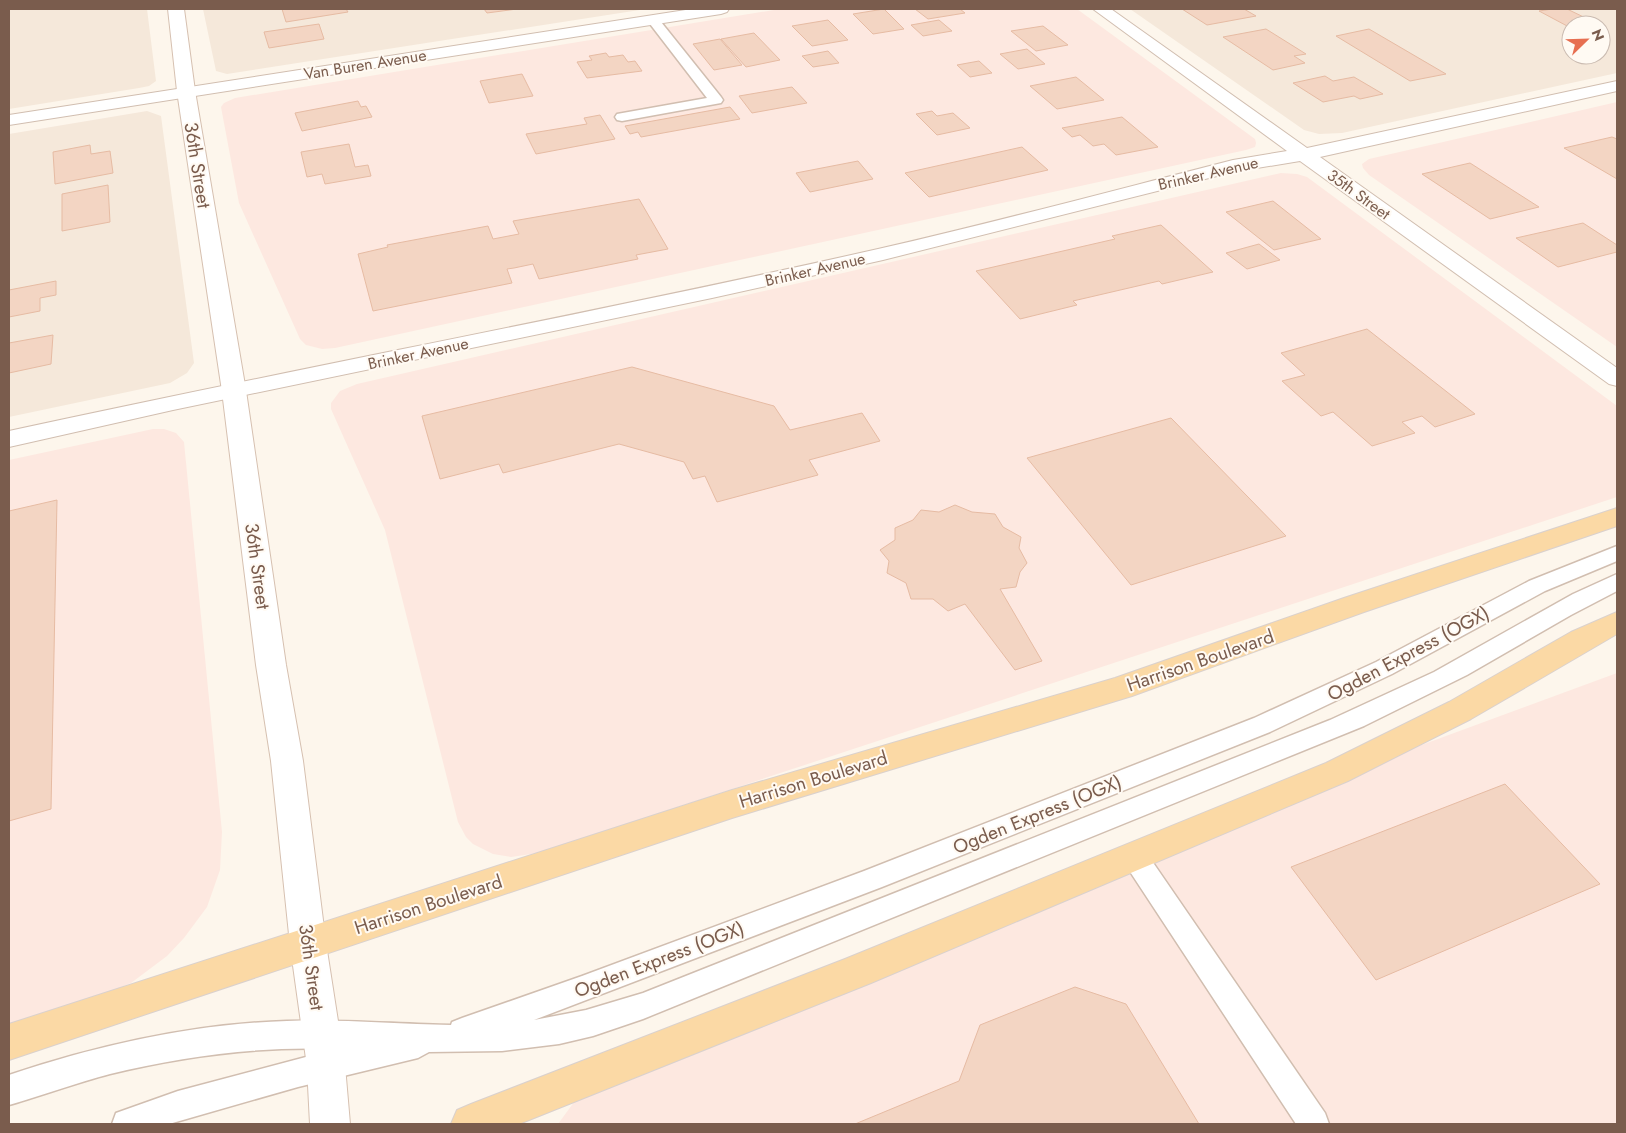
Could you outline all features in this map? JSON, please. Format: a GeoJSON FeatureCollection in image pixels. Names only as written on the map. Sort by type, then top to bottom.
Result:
{"type":"FeatureCollection","features":[{"type":"Feature","properties":{"kind":"main road","name":"Harrison Boulevard"},"geometry":{"type":"LineString","coordinates":[[9,1042],[835,771],[1122,688],[1354,605],[1617,517]]}},
{"type":"Feature","properties":{"kind":"main road"},"geometry":{"type":"LineString","coordinates":[[471,1124],[858,971],[1337,772],[1407,739],[1617,622]]}},
{"type":"Feature","properties":{"kind":"street","name":"36th Street"},"geometry":{"type":"LineString","coordinates":[[176,9],[186,91],[234,391],[271,665],[287,761],[308,944],[323,1050],[330,1124]]}},
{"type":"Feature","properties":{"kind":"street","name":"Van Buren Avenue"},"geometry":{"type":"LineString","coordinates":[[9,120],[721,9]]}},
{"type":"Feature","properties":{"kind":"street","name":"35th Street"},"geometry":{"type":"LineString","coordinates":[[1102,9],[1617,379]]}},
{"type":"Feature","properties":{"kind":"street","name":"Brinker Avenue"},"geometry":{"type":"LineString","coordinates":[[9,439],[755,282],[883,254],[1233,166],[1302,153],[1336,149],[1616,88]]}},
{"type":"Feature","properties":{"kind":"lane"},"geometry":{"type":"LineString","coordinates":[[622,117],[716,100],[653,20]]}},
{"type":"Feature","properties":{"kind":"lane","name":"Ogden Express (OGX)"},"geometry":{"type":"LineString","coordinates":[[441,1038],[582,989],[864,882],[1262,725],[1384,668],[1537,586],[1617,553]]}},
{"type":"Feature","properties":{"kind":"lane","name":"Ogden Express (OGX)"},"geometry":{"type":"LineString","coordinates":[[128,1124],[323,1050],[441,1038],[521,1035],[585,1024],[643,1006],[1338,727],[1408,696],[1476,660],[1537,622],[1617,582]]}},
{"type":"Feature","properties":{"kind":"lane"},"geometry":{"type":"LineString","coordinates":[[1134,856],[1314,1124]]}},
{"type":"Feature","properties":{"kind":"lane","name":"Ogden Express (OGX)"},"geometry":{"type":"LineString","coordinates":[[9,1090],[57,1073],[141,1053],[205,1042],[285,1035],[323,1050]]}},
{"type":"Feature","properties":{"kind":"shaded area"},"geometry":{"type":"Polygon","coordinates":[[[9,9],[147,9],[156,81],[149,86],[139,88],[9,109],[9,9]]]}},
{"type":"Feature","properties":{"kind":"shaded area"},"geometry":{"type":"Polygon","coordinates":[[[203,9],[646,9],[227,74],[216,71],[203,9]]]}},
{"type":"Feature","properties":{"kind":"shaded area"},"geometry":{"type":"Polygon","coordinates":[[[780,9],[1077,9],[1255,139],[1255,147],[335,348],[322,349],[306,345],[300,339],[239,203],[221,107],[224,103],[235,98],[780,9]]]}},
{"type":"Feature","properties":{"kind":"shaded area"},"geometry":{"type":"Polygon","coordinates":[[[1130,9],[1617,9],[1617,73],[1342,133],[1319,134],[1304,130],[1130,9]]]}},
{"type":"Feature","properties":{"kind":"shaded area"},"geometry":{"type":"Polygon","coordinates":[[[1617,102],[1617,347],[1369,175],[1363,168],[1362,164],[1369,159],[1617,102]]]}},
{"type":"Feature","properties":{"kind":"shaded area"},"geometry":{"type":"Polygon","coordinates":[[[147,111],[161,116],[194,363],[187,373],[170,383],[9,417],[9,134],[147,111]]]}},
{"type":"Feature","properties":{"kind":"shaded area"},"geometry":{"type":"Polygon","coordinates":[[[1281,173],[1307,177],[1617,406],[1617,497],[538,853],[511,857],[493,854],[473,844],[466,837],[458,822],[385,530],[331,409],[331,403],[340,391],[357,384],[1281,173]]]}},
{"type":"Feature","properties":{"kind":"shaded area"},"geometry":{"type":"Polygon","coordinates":[[[153,429],[164,429],[176,433],[184,442],[222,832],[220,870],[207,907],[184,938],[167,956],[131,983],[99,996],[9,1026],[9,460],[153,429]]]}},
{"type":"Feature","properties":{"kind":"shaded area"},"geometry":{"type":"Polygon","coordinates":[[[1617,673],[1617,1124],[558,1124],[577,1098],[1218,820],[1617,673]]]}},
{"type":"Feature","properties":{"kind":"building"},"geometry":{"type":"Polygon","coordinates":[[[282,9],[346,9],[348,12],[286,22],[282,9]]]}},
{"type":"Feature","properties":{"kind":"building"},"geometry":{"type":"Polygon","coordinates":[[[484,9],[517,9],[487,13],[484,9]]]}},
{"type":"Feature","properties":{"kind":"building"},"geometry":{"type":"Polygon","coordinates":[[[884,9],[904,29],[873,34],[853,14],[884,9]]]}},
{"type":"Feature","properties":{"kind":"building"},"geometry":{"type":"Polygon","coordinates":[[[915,9],[960,9],[965,13],[928,19],[915,9]]]}},
{"type":"Feature","properties":{"kind":"building"},"geometry":{"type":"Polygon","coordinates":[[[1182,9],[1244,9],[1256,16],[1207,25],[1182,9]]]}},
{"type":"Feature","properties":{"kind":"building"},"geometry":{"type":"Polygon","coordinates":[[[1567,9],[1579,15],[1561,15],[1561,23],[1539,11],[1567,9]]]}},
{"type":"Feature","properties":{"kind":"building"},"geometry":{"type":"Polygon","coordinates":[[[828,20],[848,40],[812,46],[792,26],[828,20]]]}},
{"type":"Feature","properties":{"kind":"building"},"geometry":{"type":"Polygon","coordinates":[[[939,20],[952,31],[923,36],[911,25],[939,20]]]}},
{"type":"Feature","properties":{"kind":"building"},"geometry":{"type":"Polygon","coordinates":[[[319,24],[324,39],[269,48],[264,32],[319,24]]]}},
{"type":"Feature","properties":{"kind":"building"},"geometry":{"type":"Polygon","coordinates":[[[1043,26],[1068,45],[1036,51],[1011,31],[1043,26]]]}},
{"type":"Feature","properties":{"kind":"building"},"geometry":{"type":"Polygon","coordinates":[[[1266,29],[1306,54],[1294,56],[1305,63],[1273,70],[1223,37],[1266,29]]]}},
{"type":"Feature","properties":{"kind":"building"},"geometry":{"type":"Polygon","coordinates":[[[1369,29],[1446,74],[1410,81],[1336,36],[1369,29]]]}},
{"type":"Feature","properties":{"kind":"building"},"geometry":{"type":"Polygon","coordinates":[[[754,33],[780,60],[746,67],[721,39],[754,33]]]}},
{"type":"Feature","properties":{"kind":"building"},"geometry":{"type":"Polygon","coordinates":[[[720,39],[742,65],[714,70],[693,44],[720,39]]]}},
{"type":"Feature","properties":{"kind":"building"},"geometry":{"type":"Polygon","coordinates":[[[1027,49],[1045,64],[1018,69],[1000,54],[1027,49]]]}},
{"type":"Feature","properties":{"kind":"building"},"geometry":{"type":"Polygon","coordinates":[[[828,51],[839,63],[813,67],[802,56],[828,51]]]}},
{"type":"Feature","properties":{"kind":"building"},"geometry":{"type":"Polygon","coordinates":[[[606,53],[609,57],[623,55],[628,62],[635,61],[642,71],[587,78],[577,62],[592,60],[589,56],[606,53]]]}},
{"type":"Feature","properties":{"kind":"building"},"geometry":{"type":"Polygon","coordinates":[[[979,61],[992,73],[970,77],[957,65],[979,61]]]}},
{"type":"Feature","properties":{"kind":"building"},"geometry":{"type":"Polygon","coordinates":[[[522,74],[533,96],[489,103],[480,81],[522,74]]]}},
{"type":"Feature","properties":{"kind":"building"},"geometry":{"type":"Polygon","coordinates":[[[1325,76],[1333,81],[1354,77],[1383,94],[1360,99],[1354,96],[1323,102],[1293,83],[1325,76]]]}},
{"type":"Feature","properties":{"kind":"building"},"geometry":{"type":"Polygon","coordinates":[[[1076,77],[1104,100],[1057,109],[1030,86],[1076,77]]]}},
{"type":"Feature","properties":{"kind":"building"},"geometry":{"type":"Polygon","coordinates":[[[792,87],[807,103],[752,113],[739,96],[792,87]]]}},
{"type":"Feature","properties":{"kind":"building"},"geometry":{"type":"Polygon","coordinates":[[[358,101],[361,107],[366,106],[372,117],[302,131],[295,113],[358,101]]]}},
{"type":"Feature","properties":{"kind":"building"},"geometry":{"type":"Polygon","coordinates":[[[730,107],[740,119],[641,137],[638,132],[630,134],[625,126],[730,107]]]}},
{"type":"Feature","properties":{"kind":"building"},"geometry":{"type":"Polygon","coordinates":[[[932,111],[937,116],[953,113],[970,128],[937,135],[916,114],[932,111]]]}},
{"type":"Feature","properties":{"kind":"building"},"geometry":{"type":"Polygon","coordinates":[[[600,115],[615,139],[536,154],[526,134],[587,124],[584,118],[600,115]]]}},
{"type":"Feature","properties":{"kind":"building"},"geometry":{"type":"Polygon","coordinates":[[[1122,117],[1158,147],[1116,155],[1104,144],[1093,146],[1080,135],[1072,137],[1062,128],[1122,117]]]}},
{"type":"Feature","properties":{"kind":"building"},"geometry":{"type":"Polygon","coordinates":[[[1612,137],[1617,139],[1617,179],[1564,148],[1612,137]]]}},
{"type":"Feature","properties":{"kind":"building"},"geometry":{"type":"Polygon","coordinates":[[[349,144],[355,167],[368,165],[371,176],[325,184],[322,174],[307,177],[301,152],[349,144]]]}},
{"type":"Feature","properties":{"kind":"building"},"geometry":{"type":"Polygon","coordinates":[[[90,145],[91,154],[110,151],[113,173],[55,184],[53,152],[90,145]]]}},
{"type":"Feature","properties":{"kind":"building"},"geometry":{"type":"Polygon","coordinates":[[[1022,147],[1048,170],[929,197],[905,173],[1022,147]]]}},
{"type":"Feature","properties":{"kind":"building"},"geometry":{"type":"Polygon","coordinates":[[[858,161],[873,179],[810,192],[796,173],[858,161]]]}},
{"type":"Feature","properties":{"kind":"building"},"geometry":{"type":"Polygon","coordinates":[[[1470,163],[1539,207],[1490,219],[1422,174],[1470,163]]]}},
{"type":"Feature","properties":{"kind":"building"},"geometry":{"type":"Polygon","coordinates":[[[108,185],[110,222],[62,231],[62,194],[108,185]]]}},
{"type":"Feature","properties":{"kind":"building"},"geometry":{"type":"Polygon","coordinates":[[[639,199],[668,249],[636,255],[638,259],[539,279],[533,264],[507,269],[512,283],[373,311],[358,254],[388,247],[387,245],[488,226],[493,239],[519,234],[513,221],[639,199]]]}},
{"type":"Feature","properties":{"kind":"building"},"geometry":{"type":"Polygon","coordinates":[[[1273,201],[1321,239],[1274,250],[1226,212],[1273,201]]]}},
{"type":"Feature","properties":{"kind":"building"},"geometry":{"type":"Polygon","coordinates":[[[1583,223],[1617,245],[1617,252],[1558,267],[1516,238],[1583,223]]]}},
{"type":"Feature","properties":{"kind":"building"},"geometry":{"type":"Polygon","coordinates":[[[1161,225],[1213,272],[1162,284],[1159,281],[1073,301],[1077,305],[1020,319],[976,271],[1115,239],[1112,236],[1161,225]]]}},
{"type":"Feature","properties":{"kind":"building"},"geometry":{"type":"Polygon","coordinates":[[[1259,244],[1280,260],[1247,269],[1226,253],[1259,244]]]}},
{"type":"Feature","properties":{"kind":"building"},"geometry":{"type":"Polygon","coordinates":[[[56,281],[56,295],[40,298],[40,311],[9,317],[9,290],[56,281]]]}},
{"type":"Feature","properties":{"kind":"building"},"geometry":{"type":"Polygon","coordinates":[[[1367,329],[1475,414],[1435,427],[1422,416],[1402,422],[1415,433],[1372,446],[1333,412],[1321,416],[1282,381],[1305,375],[1281,353],[1367,329]]]}},
{"type":"Feature","properties":{"kind":"building"},"geometry":{"type":"Polygon","coordinates":[[[53,335],[51,364],[9,373],[9,343],[53,335]]]}},
{"type":"Feature","properties":{"kind":"building"},"geometry":{"type":"Polygon","coordinates":[[[632,367],[774,406],[790,430],[862,413],[880,441],[809,460],[818,475],[717,502],[705,476],[693,479],[684,462],[619,444],[503,473],[499,464],[440,479],[422,416],[632,367]]]}},
{"type":"Feature","properties":{"kind":"building"},"geometry":{"type":"Polygon","coordinates":[[[1171,418],[1286,536],[1131,585],[1027,458],[1171,418]]]}},
{"type":"Feature","properties":{"kind":"building"},"geometry":{"type":"Polygon","coordinates":[[[57,500],[51,809],[9,821],[9,511],[57,500]]]}},
{"type":"Feature","properties":{"kind":"building"},"geometry":{"type":"Polygon","coordinates":[[[955,505],[972,512],[995,514],[1003,527],[1021,537],[1019,548],[1027,563],[1020,572],[1016,587],[1000,589],[1042,661],[1015,670],[965,604],[948,611],[933,599],[911,599],[906,583],[887,573],[889,561],[880,550],[895,540],[895,528],[913,520],[921,510],[939,512],[955,505]]]}},
{"type":"Feature","properties":{"kind":"building"},"geometry":{"type":"Polygon","coordinates":[[[1505,784],[1600,884],[1376,980],[1291,867],[1505,784]]]}},
{"type":"Feature","properties":{"kind":"building"},"geometry":{"type":"Polygon","coordinates":[[[1075,987],[1126,1004],[1199,1124],[855,1124],[959,1081],[980,1025],[1075,987]]]}}]}
